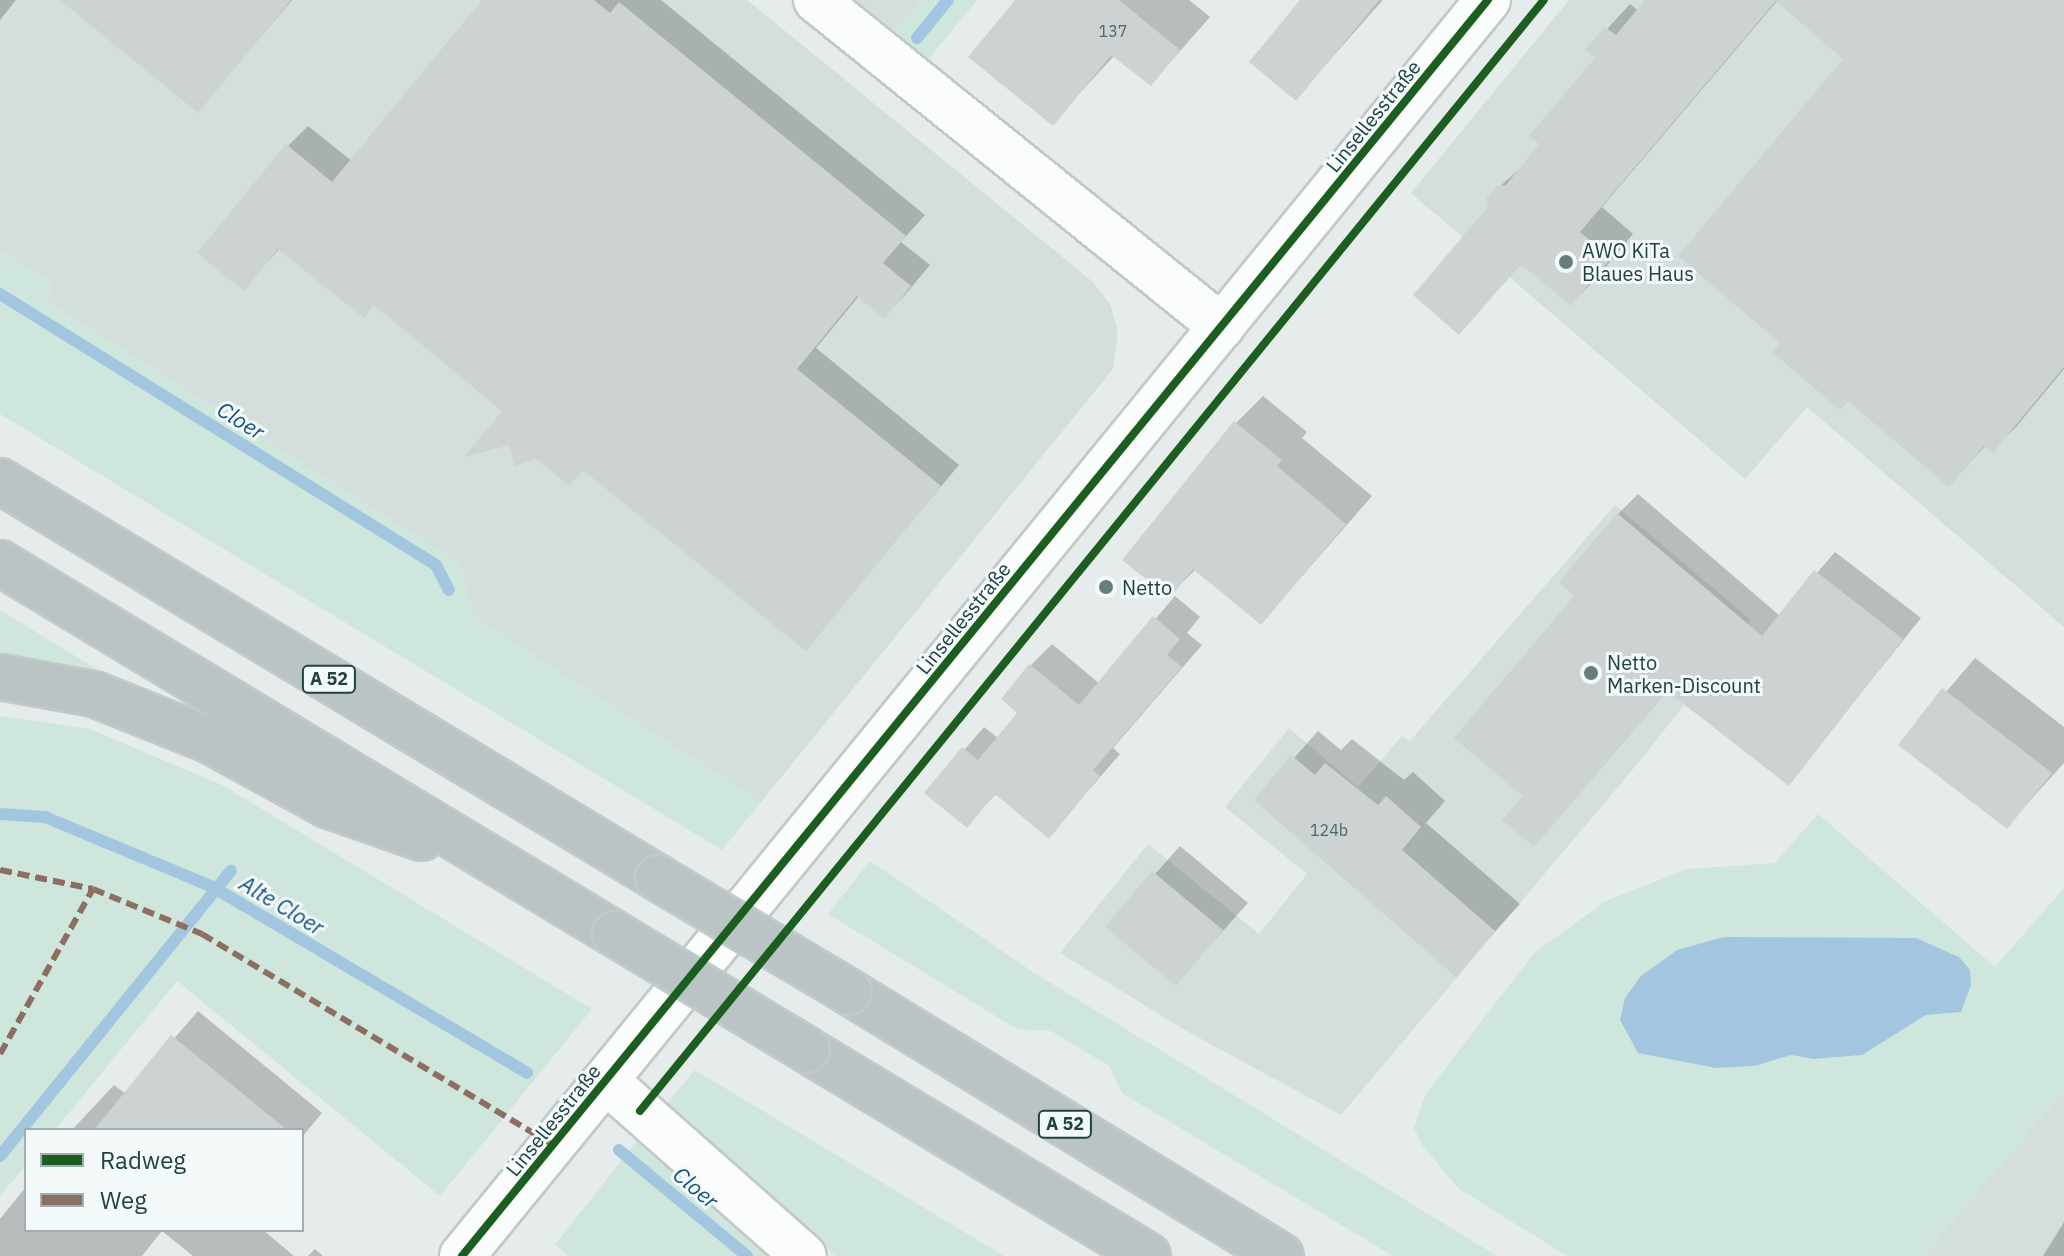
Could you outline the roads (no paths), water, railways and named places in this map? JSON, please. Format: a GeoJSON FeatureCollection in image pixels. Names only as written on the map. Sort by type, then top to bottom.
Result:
{"type":"FeatureCollection","features":[{"type":"Feature","properties":{"kind":"highway","name":"A 52"},"geometry":{"type":"LineString","coordinates":[[0,481],[1281,1256]]}},
{"type":"Feature","properties":{"kind":"highway"},"geometry":{"type":"LineString","coordinates":[[0,563],[1148,1256]]}},
{"type":"Feature","properties":{"kind":"highway"},"geometry":{"type":"LineString","coordinates":[[0,677],[94,694],[209,740],[327,805],[507,868]]}},
{"type":"Feature","properties":{"kind":"street"},"geometry":{"type":"LineString","coordinates":[[816,0],[1222,327]]}},
{"type":"Feature","properties":{"kind":"street","name":"Linsellesstraße"},"geometry":{"type":"LineString","coordinates":[[462,1256],[1488,0]]}},
{"type":"Feature","properties":{"kind":"street"},"geometry":{"type":"LineString","coordinates":[[606,1081],[804,1256]]}},
{"type":"Feature","properties":{"kind":"water"},"geometry":{"type":"Polygon","coordinates":[[[1724,937],[1916,938],[1959,957],[1970,970],[1971,985],[1961,1012],[1926,1015],[1862,1055],[1814,1059],[1791,1055],[1755,1066],[1716,1068],[1638,1053],[1620,1020],[1625,998],[1641,976],[1677,950],[1724,937]]]}},
{"type":"Feature","properties":{"kind":"waterway"},"geometry":{"type":"LineString","coordinates":[[917,38],[948,0]]}},
{"type":"Feature","properties":{"kind":"waterway","name":"Cloer"},"geometry":{"type":"LineString","coordinates":[[0,294],[436,565],[449,590]]}},
{"type":"Feature","properties":{"kind":"waterway","name":"Alte Cloer"},"geometry":{"type":"LineString","coordinates":[[0,814],[45,817],[213,887],[527,1073]]}},
{"type":"Feature","properties":{"kind":"waterway"},"geometry":{"type":"LineString","coordinates":[[0,1156],[231,871]]}},
{"type":"Feature","properties":{"kind":"waterway","name":"Cloer"},"geometry":{"type":"LineString","coordinates":[[619,1150],[747,1256]]}},
{"type":"Feature","properties":{"kind":"place","name":"AWO KiTa Blaues Haus"},"geometry":{"type":"Point","coordinates":[1566,262]}},
{"type":"Feature","properties":{"kind":"place","name":"Netto"},"geometry":{"type":"Point","coordinates":[1106,587]}},
{"type":"Feature","properties":{"kind":"place","name":"Netto Marken-Discount"},"geometry":{"type":"Point","coordinates":[1591,673]}}]}
